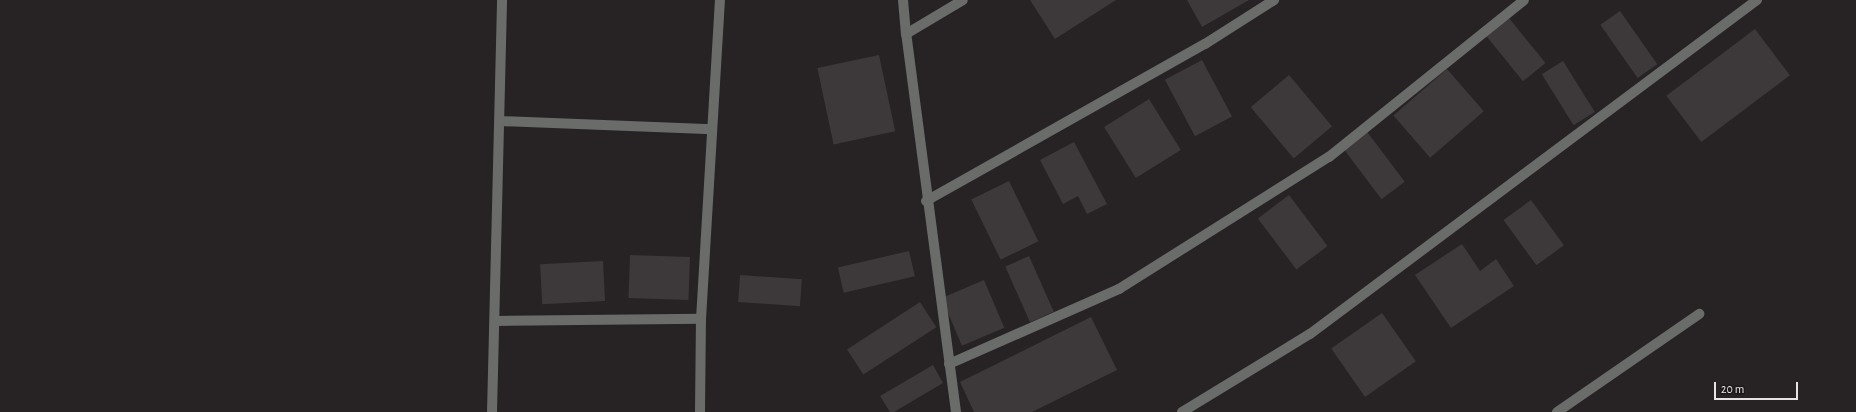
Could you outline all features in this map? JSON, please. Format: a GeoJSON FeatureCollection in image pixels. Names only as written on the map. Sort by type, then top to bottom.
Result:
{"type":"FeatureCollection","features":[{"type":"Feature","properties":{"kind":"street"},"geometry":{"type":"LineString","coordinates":[[492,412],[496,321],[502,0]]}},
{"type":"Feature","properties":{"kind":"street"},"geometry":{"type":"LineString","coordinates":[[700,412],[701,319],[720,0]]}},
{"type":"Feature","properties":{"kind":"street"},"geometry":{"type":"LineString","coordinates":[[903,0],[926,201],[956,412]]}},
{"type":"Feature","properties":{"kind":"street"},"geometry":{"type":"LineString","coordinates":[[906,34],[963,0]]}},
{"type":"Feature","properties":{"kind":"street"},"geometry":{"type":"LineString","coordinates":[[926,201],[1205,44],[1274,0]]}},
{"type":"Feature","properties":{"kind":"street"},"geometry":{"type":"LineString","coordinates":[[949,364],[1118,289],[1329,157],[1524,0]]}},
{"type":"Feature","properties":{"kind":"street"},"geometry":{"type":"LineString","coordinates":[[1182,412],[1310,334],[1757,0]]}},
{"type":"Feature","properties":{"kind":"street"},"geometry":{"type":"LineString","coordinates":[[500,121],[712,129]]}},
{"type":"Feature","properties":{"kind":"street"},"geometry":{"type":"LineString","coordinates":[[1557,412],[1699,314]]}},
{"type":"Feature","properties":{"kind":"street"},"geometry":{"type":"LineString","coordinates":[[496,321],[701,319]]}},
{"type":"Feature","properties":{"kind":"building"},"geometry":{"type":"Polygon","coordinates":[[[1030,0],[1116,0],[1055,39],[1030,0]]]}},
{"type":"Feature","properties":{"kind":"building"},"geometry":{"type":"Polygon","coordinates":[[[1187,0],[1249,0],[1202,27],[1187,0]]]}},
{"type":"Feature","properties":{"kind":"building"},"geometry":{"type":"Polygon","coordinates":[[[1620,11],[1657,64],[1638,78],[1600,25],[1620,11]]]}},
{"type":"Feature","properties":{"kind":"building"},"geometry":{"type":"Polygon","coordinates":[[[1509,18],[1546,63],[1523,81],[1486,36],[1509,18]]]}},
{"type":"Feature","properties":{"kind":"building"},"geometry":{"type":"Polygon","coordinates":[[[1755,29],[1790,75],[1701,142],[1666,96],[1755,29]]]}},
{"type":"Feature","properties":{"kind":"building"},"geometry":{"type":"Polygon","coordinates":[[[879,55],[895,131],[834,144],[817,68],[879,55]]]}},
{"type":"Feature","properties":{"kind":"building"},"geometry":{"type":"Polygon","coordinates":[[[1202,60],[1232,117],[1195,136],[1165,80],[1202,60]]]}},
{"type":"Feature","properties":{"kind":"building"},"geometry":{"type":"Polygon","coordinates":[[[1563,61],[1595,112],[1574,125],[1542,74],[1563,61]]]}},
{"type":"Feature","properties":{"kind":"building"},"geometry":{"type":"Polygon","coordinates":[[[1447,69],[1484,111],[1430,158],[1393,116],[1447,69]]]}},
{"type":"Feature","properties":{"kind":"building"},"geometry":{"type":"Polygon","coordinates":[[[1289,75],[1332,126],[1294,158],[1251,107],[1289,75]]]}},
{"type":"Feature","properties":{"kind":"building"},"geometry":{"type":"Polygon","coordinates":[[[1149,99],[1181,150],[1136,178],[1104,127],[1149,99]]]}},
{"type":"Feature","properties":{"kind":"building"},"geometry":{"type":"Polygon","coordinates":[[[1365,129],[1405,182],[1382,199],[1342,146],[1365,129]]]}},
{"type":"Feature","properties":{"kind":"building"},"geometry":{"type":"Polygon","coordinates":[[[1074,142],[1107,204],[1087,214],[1078,196],[1063,204],[1040,160],[1074,142]]]}},
{"type":"Feature","properties":{"kind":"building"},"geometry":{"type":"Polygon","coordinates":[[[1009,181],[1038,241],[1001,260],[971,199],[1009,181]]]}},
{"type":"Feature","properties":{"kind":"building"},"geometry":{"type":"Polygon","coordinates":[[[1289,195],[1328,246],[1296,270],[1258,218],[1289,195]]]}},
{"type":"Feature","properties":{"kind":"building"},"geometry":{"type":"Polygon","coordinates":[[[1531,200],[1564,245],[1536,265],[1503,220],[1531,200]]]}},
{"type":"Feature","properties":{"kind":"building"},"geometry":{"type":"Polygon","coordinates":[[[1462,244],[1480,271],[1496,259],[1514,286],[1451,328],[1415,275],[1462,244]]]}},
{"type":"Feature","properties":{"kind":"building"},"geometry":{"type":"Polygon","coordinates":[[[909,251],[915,276],[844,293],[838,267],[909,251]]]}},
{"type":"Feature","properties":{"kind":"building"},"geometry":{"type":"Polygon","coordinates":[[[630,255],[690,257],[688,300],[628,298],[630,255]]]}},
{"type":"Feature","properties":{"kind":"building"},"geometry":{"type":"Polygon","coordinates":[[[1029,256],[1054,312],[1030,322],[1005,267],[1029,256]]]}},
{"type":"Feature","properties":{"kind":"building"},"geometry":{"type":"Polygon","coordinates":[[[603,261],[605,301],[542,304],[540,264],[603,261]]]}},
{"type":"Feature","properties":{"kind":"building"},"geometry":{"type":"Polygon","coordinates":[[[740,275],[802,279],[800,306],[738,302],[740,275]]]}},
{"type":"Feature","properties":{"kind":"building"},"geometry":{"type":"Polygon","coordinates":[[[984,280],[1004,328],[962,346],[942,298],[984,280]]]}},
{"type":"Feature","properties":{"kind":"building"},"geometry":{"type":"Polygon","coordinates":[[[920,302],[936,327],[863,375],[847,349],[920,302]]]}},
{"type":"Feature","properties":{"kind":"building"},"geometry":{"type":"Polygon","coordinates":[[[1382,313],[1416,361],[1365,397],[1331,349],[1382,313]]]}},
{"type":"Feature","properties":{"kind":"building"},"geometry":{"type":"Polygon","coordinates":[[[1091,317],[1117,370],[1032,412],[974,412],[960,382],[1091,317]]]}},
{"type":"Feature","properties":{"kind":"building"},"geometry":{"type":"Polygon","coordinates":[[[933,365],[943,383],[894,412],[890,412],[880,396],[933,365]]]}}]}
